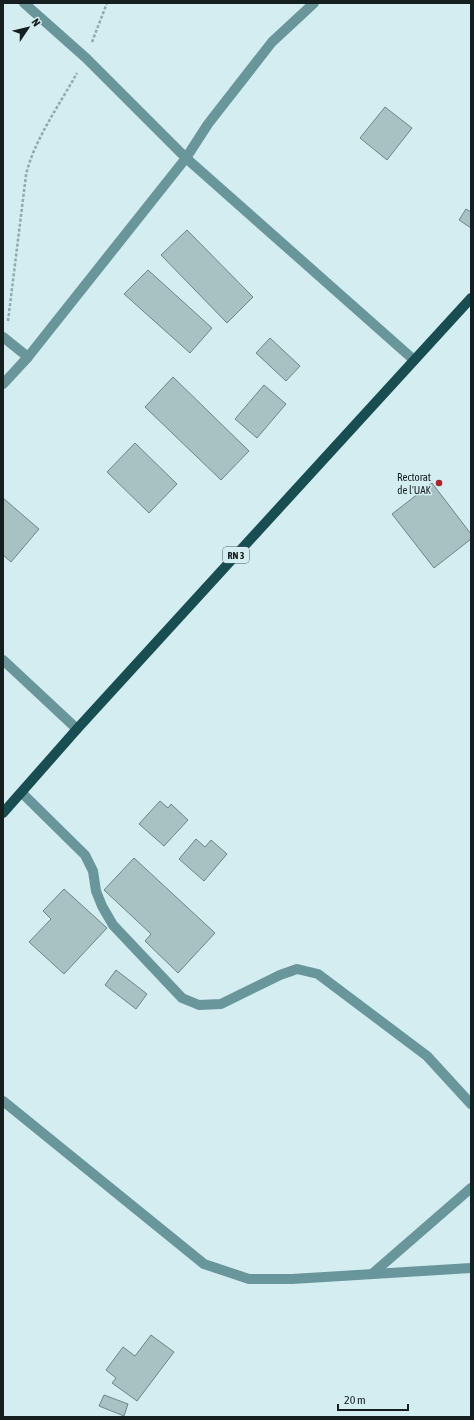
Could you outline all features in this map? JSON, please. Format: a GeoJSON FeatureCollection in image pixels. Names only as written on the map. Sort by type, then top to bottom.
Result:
{"type":"FeatureCollection","features":[{"type":"Feature","properties":{"kind":"main road","name":"RN 3"},"geometry":{"type":"LineString","coordinates":[[3,813],[77,729],[471,298]]}},
{"type":"Feature","properties":{"kind":"street"},"geometry":{"type":"LineString","coordinates":[[24,3],[86,58],[186,158],[414,360]]}},
{"type":"Feature","properties":{"kind":"street"},"geometry":{"type":"LineString","coordinates":[[3,384],[28,357],[186,158],[208,124],[272,42],[314,3]]}},
{"type":"Feature","properties":{"kind":"street"},"geometry":{"type":"LineString","coordinates":[[4,338],[28,357]]}},
{"type":"Feature","properties":{"kind":"street"},"geometry":{"type":"LineString","coordinates":[[3,660],[77,729]]}},
{"type":"Feature","properties":{"kind":"street"},"geometry":{"type":"LineString","coordinates":[[22,793],[85,855],[93,871],[96,891],[102,906],[114,925],[182,998],[199,1004],[221,1004],[280,975],[297,969],[318,974],[427,1056],[471,1104]]}},
{"type":"Feature","properties":{"kind":"street"},"geometry":{"type":"LineString","coordinates":[[3,1101],[204,1264],[249,1279],[471,1268]]}},
{"type":"Feature","properties":{"kind":"street"},"geometry":{"type":"LineString","coordinates":[[372,1274],[471,1188]]}},
{"type":"Feature","properties":{"kind":"path"},"geometry":{"type":"LineString","coordinates":[[4,338],[29,161],[86,58],[107,3]]}},
{"type":"Feature","properties":{"kind":"building"},"geometry":{"type":"Polygon","coordinates":[[[385,107],[412,128],[387,160],[360,138],[385,107]]]}},
{"type":"Feature","properties":{"kind":"building"},"geometry":{"type":"Polygon","coordinates":[[[466,209],[471,212],[471,228],[459,220],[466,209]]]}},
{"type":"Feature","properties":{"kind":"building"},"geometry":{"type":"Polygon","coordinates":[[[187,230],[253,297],[227,323],[161,255],[187,230]]]}},
{"type":"Feature","properties":{"kind":"building"},"geometry":{"type":"Polygon","coordinates":[[[148,270],[212,328],[190,353],[124,294],[148,270]]]}},
{"type":"Feature","properties":{"kind":"building"},"geometry":{"type":"Polygon","coordinates":[[[270,338],[300,366],[286,381],[256,353],[270,338]]]}},
{"type":"Feature","properties":{"kind":"building"},"geometry":{"type":"Polygon","coordinates":[[[173,377],[249,451],[221,480],[145,407],[173,377]]]}},
{"type":"Feature","properties":{"kind":"building"},"geometry":{"type":"Polygon","coordinates":[[[264,385],[286,404],[257,438],[235,419],[264,385]]]}},
{"type":"Feature","properties":{"kind":"building"},"geometry":{"type":"Polygon","coordinates":[[[135,443],[177,484],[149,513],[107,472],[135,443]]]}},
{"type":"Feature","properties":{"kind":"building"},"geometry":{"type":"Polygon","coordinates":[[[432,483],[471,534],[471,539],[434,568],[392,514],[432,483]]]}},
{"type":"Feature","properties":{"kind":"building"},"geometry":{"type":"Polygon","coordinates":[[[3,498],[39,529],[11,562],[3,555],[3,498]]]}},
{"type":"Feature","properties":{"kind":"building"},"geometry":{"type":"Polygon","coordinates":[[[160,801],[168,808],[171,804],[188,820],[164,846],[139,824],[160,801]]]}},
{"type":"Feature","properties":{"kind":"building"},"geometry":{"type":"Polygon","coordinates":[[[196,839],[205,847],[211,840],[227,854],[204,881],[179,859],[196,839]]]}},
{"type":"Feature","properties":{"kind":"building"},"geometry":{"type":"Polygon","coordinates":[[[134,858],[215,933],[178,973],[145,941],[151,934],[104,890],[134,858]]]}},
{"type":"Feature","properties":{"kind":"building"},"geometry":{"type":"Polygon","coordinates":[[[64,889],[107,928],[64,974],[29,942],[51,919],[43,911],[64,889]]]}},
{"type":"Feature","properties":{"kind":"building"},"geometry":{"type":"Polygon","coordinates":[[[116,970],[147,994],[136,1009],[105,985],[116,970]]]}},
{"type":"Feature","properties":{"kind":"building"},"geometry":{"type":"Polygon","coordinates":[[[151,1335],[174,1352],[137,1401],[112,1383],[116,1378],[106,1370],[123,1347],[135,1356],[151,1335]]]}},
{"type":"Feature","properties":{"kind":"building"},"geometry":{"type":"Polygon","coordinates":[[[104,1395],[128,1404],[124,1416],[99,1406],[104,1395]]]}},
{"type":"Feature","properties":{"kind":"place","name":"Rectorat de l'UAK"},"geometry":{"type":"Point","coordinates":[439,483]}}]}
